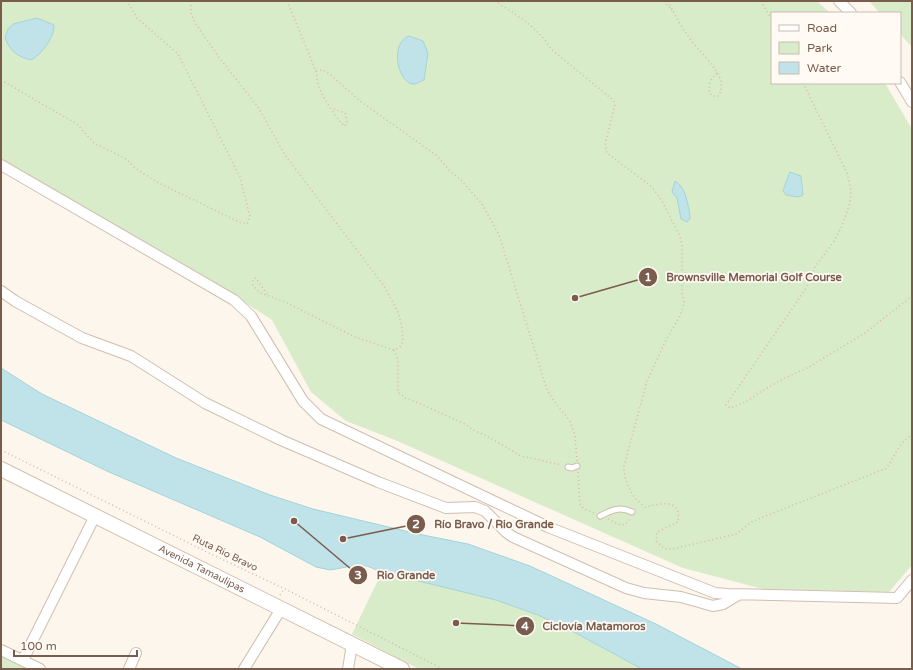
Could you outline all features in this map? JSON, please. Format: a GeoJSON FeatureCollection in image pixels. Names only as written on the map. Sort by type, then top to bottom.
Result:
{"type":"FeatureCollection","features":[{"type":"Feature","properties":{"kind":"street"},"geometry":{"type":"LineString","coordinates":[[839,1],[850,12]]}},
{"type":"Feature","properties":{"kind":"street"},"geometry":{"type":"LineString","coordinates":[[901,84],[912,102]]}},
{"type":"Feature","properties":{"kind":"street"},"geometry":{"type":"LineString","coordinates":[[1,165],[234,300],[250,316],[303,401],[321,419],[548,527],[715,593],[738,595],[897,598],[912,580]]}},
{"type":"Feature","properties":{"kind":"street"},"geometry":{"type":"LineString","coordinates":[[1,291],[15,301],[82,338],[131,356],[205,403],[281,440],[378,482],[446,508],[475,507],[485,511],[513,537],[626,588],[644,593],[681,597],[713,606],[723,604],[738,595]]}},
{"type":"Feature","properties":{"kind":"street","name":"Avenida Tamaulipas"},"geometry":{"type":"LineString","coordinates":[[1,469],[402,669]]}},
{"type":"Feature","properties":{"kind":"street"},"geometry":{"type":"LineString","coordinates":[[23,660],[95,516]]}},
{"type":"Feature","properties":{"kind":"street"},"geometry":{"type":"LineString","coordinates":[[244,669],[281,609]]}},
{"type":"Feature","properties":{"kind":"street"},"geometry":{"type":"LineString","coordinates":[[348,669],[352,644]]}},
{"type":"Feature","properties":{"kind":"street"},"geometry":{"type":"LineString","coordinates":[[1,650],[40,669]]}},
{"type":"Feature","properties":{"kind":"street"},"geometry":{"type":"LineString","coordinates":[[128,669],[136,653]]}},
{"type":"Feature","properties":{"kind":"lane"},"geometry":{"type":"LineString","coordinates":[[568,467],[572,468],[577,466]]}},
{"type":"Feature","properties":{"kind":"lane"},"geometry":{"type":"LineString","coordinates":[[600,516],[618,508],[626,509],[632,512]]}},
{"type":"Feature","properties":{"kind":"path"},"geometry":{"type":"LineString","coordinates":[[1,80],[78,124],[94,143],[126,160],[135,168],[157,182],[241,223],[247,224],[250,217],[240,177],[178,54],[137,18],[127,1]]}},
{"type":"Feature","properties":{"kind":"path"},"geometry":{"type":"LineString","coordinates":[[191,1],[191,14],[196,24],[218,56],[258,107],[285,155],[384,286],[398,312],[402,327],[403,341],[400,348],[394,350],[355,337],[267,294],[260,293],[253,285],[253,279],[256,278],[267,294]]}},
{"type":"Feature","properties":{"kind":"path"},"geometry":{"type":"LineString","coordinates":[[288,1],[316,72],[319,87],[331,108],[341,124],[345,126],[347,122],[345,114],[331,108]]}},
{"type":"Feature","properties":{"kind":"path"},"geometry":{"type":"LineString","coordinates":[[495,1],[536,30],[545,39],[550,49],[613,100],[615,104],[605,145],[607,153],[652,187],[662,201],[680,236],[682,245],[682,293],[684,302],[680,316],[666,340],[646,381],[624,466],[624,475],[637,502],[645,507],[661,503],[668,504],[675,507],[678,512],[678,522],[657,532],[656,541],[665,549],[673,549],[736,534],[753,521],[887,468],[901,444],[912,434]]}},
{"type":"Feature","properties":{"kind":"path"},"geometry":{"type":"LineString","coordinates":[[664,1],[689,38],[717,73],[721,80],[721,90],[719,96],[713,96],[709,93],[709,84],[717,73]]}},
{"type":"Feature","properties":{"kind":"path"},"geometry":{"type":"LineString","coordinates":[[668,1],[674,14]]}},
{"type":"Feature","properties":{"kind":"path"},"geometry":{"type":"LineString","coordinates":[[761,1],[771,18]]}},
{"type":"Feature","properties":{"kind":"path"},"geometry":{"type":"LineString","coordinates":[[316,72],[323,70],[332,76],[360,101],[436,154],[450,171],[461,180],[482,204],[499,235],[547,390],[570,421],[574,435],[580,504],[584,509],[618,524],[624,525],[628,522],[632,512]]}},
{"type":"Feature","properties":{"kind":"path"},"geometry":{"type":"LineString","coordinates":[[803,84],[847,173],[851,191],[850,203],[842,226],[834,241],[815,267],[805,290],[726,405],[730,408],[746,402],[783,379],[809,367],[865,333],[912,296]]}},
{"type":"Feature","properties":{"kind":"path"},"geometry":{"type":"LineString","coordinates":[[394,350],[398,360],[398,392],[405,398],[466,424],[473,430],[488,436],[521,456],[568,467],[578,478]]}},
{"type":"Feature","properties":{"kind":"path","name":"Ruta Rio Bravo"},"geometry":{"type":"LineString","coordinates":[[1,450],[443,669]]}},
{"type":"Feature","properties":{"kind":"green space"},"geometry":{"type":"Polygon","coordinates":[[[1,1],[817,1],[829,12],[771,12],[771,84],[886,84],[912,129],[912,565],[889,592],[763,589],[683,568],[395,440],[346,421],[311,392],[272,320],[204,276],[1,161],[1,1]]]}},
{"type":"Feature","properties":{"kind":"green space"},"geometry":{"type":"Polygon","coordinates":[[[869,1],[912,1],[912,47],[901,35],[901,12],[879,12],[869,1]]]}},
{"type":"Feature","properties":{"kind":"green space"},"geometry":{"type":"Polygon","coordinates":[[[382,572],[462,590],[501,601],[539,615],[642,669],[419,669],[352,634],[382,572]]]}},
{"type":"Feature","properties":{"kind":"green space"},"geometry":{"type":"Polygon","coordinates":[[[1,654],[32,669],[1,669],[1,654]]]}},
{"type":"Feature","properties":{"kind":"water"},"geometry":{"type":"Polygon","coordinates":[[[37,18],[54,25],[54,30],[47,45],[35,58],[31,60],[15,53],[5,38],[8,29],[13,24],[37,18]]]}},
{"type":"Feature","properties":{"kind":"water"},"geometry":{"type":"Polygon","coordinates":[[[409,36],[423,41],[428,53],[424,80],[414,84],[407,81],[403,76],[399,69],[398,61],[399,46],[403,40],[409,36]]]}},
{"type":"Feature","properties":{"kind":"water"},"geometry":{"type":"Polygon","coordinates":[[[790,172],[801,176],[803,195],[798,197],[786,195],[783,191],[790,172]]]}},
{"type":"Feature","properties":{"kind":"water"},"geometry":{"type":"Polygon","coordinates":[[[675,181],[683,190],[689,207],[690,219],[687,222],[681,219],[677,198],[672,192],[675,181]]]}},
{"type":"Feature","properties":{"kind":"water"},"geometry":{"type":"Polygon","coordinates":[[[1,368],[42,394],[176,458],[270,495],[313,509],[418,534],[468,544],[530,566],[656,624],[742,669],[642,669],[572,631],[538,615],[496,600],[382,572],[367,566],[352,566],[330,570],[316,567],[260,537],[109,472],[1,420],[1,368]]]}},
{"type":"Feature","properties":{"kind":"place","name":"Brownsville Memorial Golf Course"},"geometry":{"type":"Point","coordinates":[575,298]}},
{"type":"Feature","properties":{"kind":"place","name":"Rio Grande"},"geometry":{"type":"Point","coordinates":[294,521]}},
{"type":"Feature","properties":{"kind":"place","name":"Río Bravo / Rio Grande"},"geometry":{"type":"Point","coordinates":[343,539]}},
{"type":"Feature","properties":{"kind":"place","name":"Ciclovía Matamoros"},"geometry":{"type":"Point","coordinates":[456,623]}}]}
